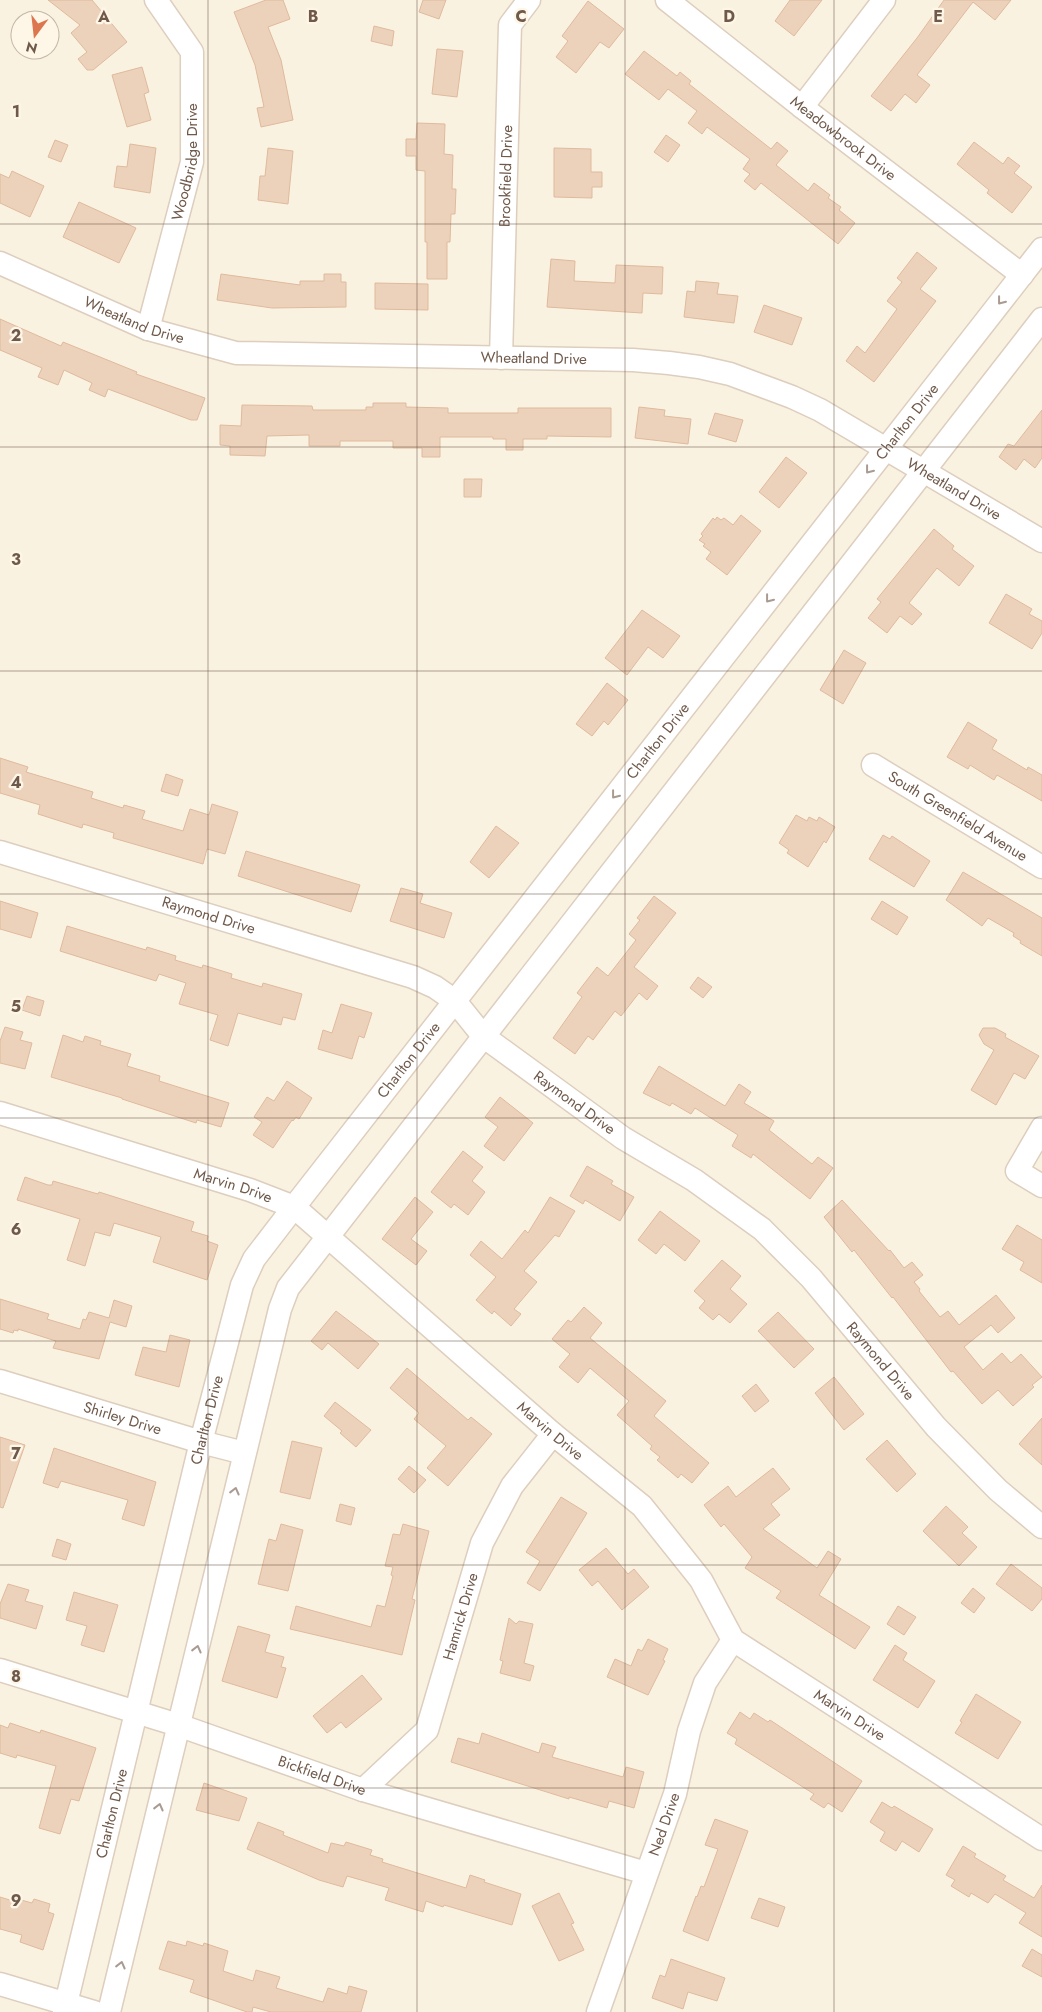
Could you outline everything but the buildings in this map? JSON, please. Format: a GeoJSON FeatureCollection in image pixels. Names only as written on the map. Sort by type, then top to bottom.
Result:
{"type":"FeatureCollection","features":[{"type":"Feature","properties":{"kind":"street","name":"Woodbridge Drive"},"geometry":{"type":"LineString","coordinates":[[148,329],[192,162],[192,52],[156,0]]}},
{"type":"Feature","properties":{"kind":"street","name":"Brookfield Drive"},"geometry":{"type":"LineString","coordinates":[[501,358],[510,25],[529,0]]}},
{"type":"Feature","properties":{"kind":"street","name":"Meadowbrook Drive"},"geometry":{"type":"LineString","coordinates":[[667,0],[802,107],[1022,275]]}},
{"type":"Feature","properties":{"kind":"street"},"geometry":{"type":"LineString","coordinates":[[802,107],[884,0]]}},
{"type":"Feature","properties":{"kind":"street","name":"Charlton Drive"},"geometry":{"type":"LineString","coordinates":[[65,2008],[201,1442],[244,1278],[254,1259],[1042,249]]}},
{"type":"Feature","properties":{"kind":"street","name":"Wheatland Drive"},"geometry":{"type":"LineString","coordinates":[[0,263],[148,329],[236,353],[633,360],[699,367],[730,374],[792,397],[820,410],[1042,541]]}},
{"type":"Feature","properties":{"kind":"street"},"geometry":{"type":"LineString","coordinates":[[109,2012],[283,1298],[295,1278],[328,1235],[1042,319]]}},
{"type":"Feature","properties":{"kind":"street","name":"South Greenfield Avenue"},"geometry":{"type":"LineString","coordinates":[[873,765],[1042,867]]}},
{"type":"Feature","properties":{"kind":"street","name":"Raymond Drive"},"geometry":{"type":"LineString","coordinates":[[0,852],[413,977],[435,987],[455,1001],[483,1036],[623,1138],[694,1180],[762,1229],[811,1278],[936,1427],[998,1490],[1042,1528]]}},
{"type":"Feature","properties":{"kind":"street","name":"Marvin Drive"},"geometry":{"type":"LineString","coordinates":[[0,1113],[250,1190],[294,1207],[553,1434],[642,1506],[701,1580],[733,1640],[1042,1838]]}},
{"type":"Feature","properties":{"kind":"street"},"geometry":{"type":"LineString","coordinates":[[1042,1128],[1017,1171],[1042,1186]]}},
{"type":"Feature","properties":{"kind":"street","name":"Shirley Drive"},"geometry":{"type":"LineString","coordinates":[[0,1381],[201,1442],[244,1453]]}},
{"type":"Feature","properties":{"kind":"street","name":"Hamrick Drive"},"geometry":{"type":"LineString","coordinates":[[363,1790],[427,1730],[482,1543],[512,1486],[553,1434]]}},
{"type":"Feature","properties":{"kind":"street","name":"Ned Drive"},"geometry":{"type":"LineString","coordinates":[[598,2012],[675,1794],[689,1731],[705,1682],[733,1640]]}},
{"type":"Feature","properties":{"kind":"street","name":"Bickfield Drive"},"geometry":{"type":"LineString","coordinates":[[0,1670],[178,1725],[363,1790],[646,1873]]}},
{"type":"Feature","properties":{"kind":"street"},"geometry":{"type":"LineString","coordinates":[[0,1984],[65,2008],[94,2012]]}}]}
